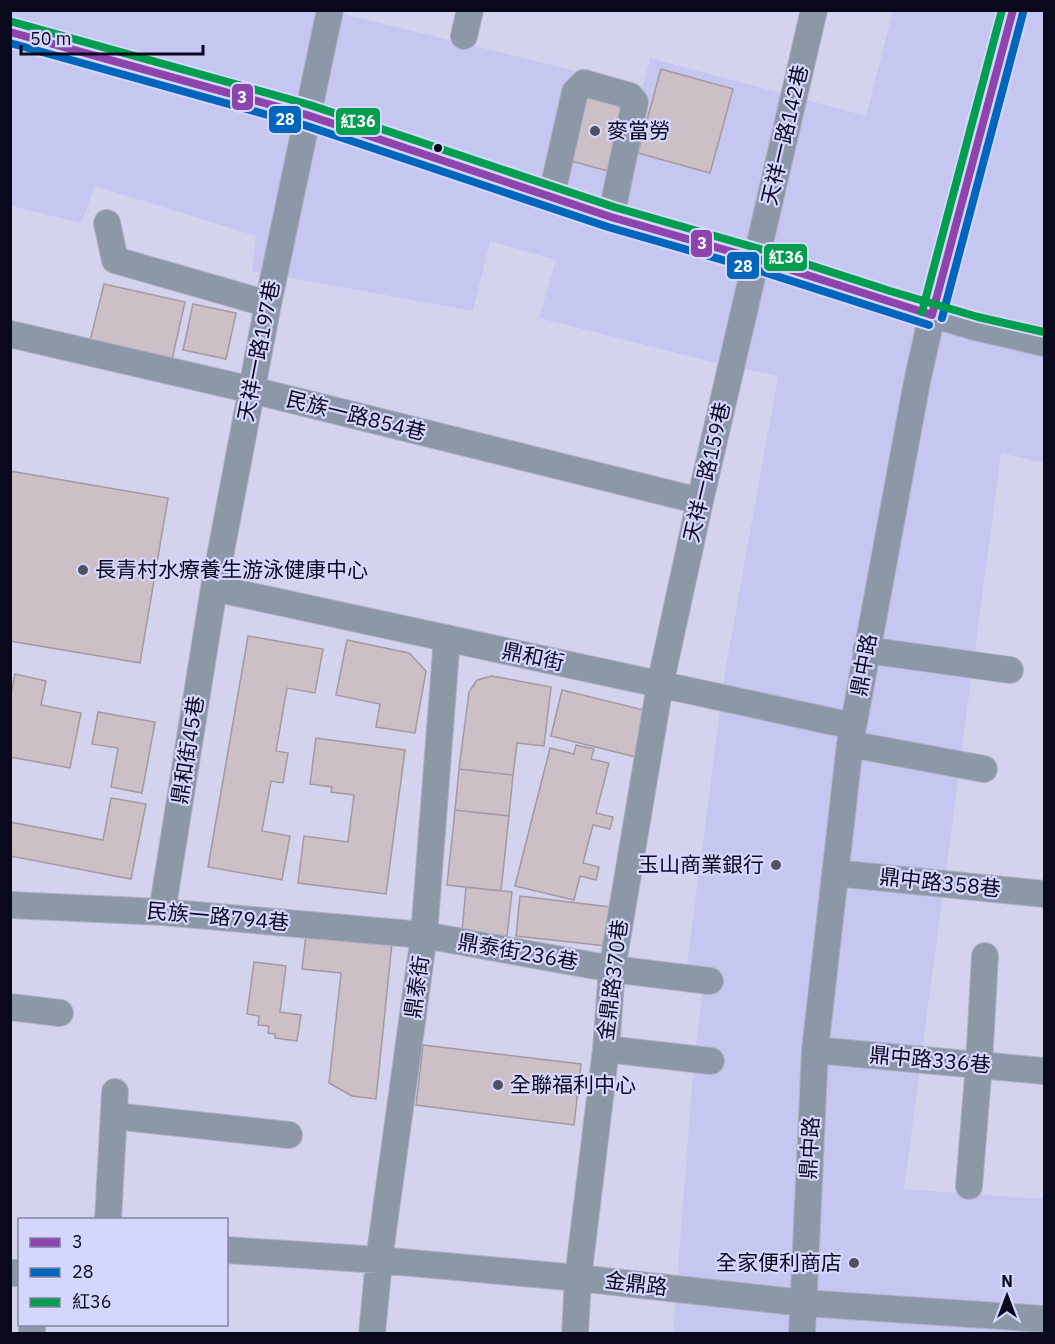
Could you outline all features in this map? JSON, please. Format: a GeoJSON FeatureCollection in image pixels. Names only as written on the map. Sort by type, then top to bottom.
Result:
{"type":"FeatureCollection","features":[{"type":"Feature","properties":{"kind":"street","name":"天祥一路197巷"},"geometry":{"type":"LineString","coordinates":[[214,588],[268,304],[330,10]]}},
{"type":"Feature","properties":{"kind":"street"},"geometry":{"type":"LineString","coordinates":[[464,36],[470,10]]}},
{"type":"Feature","properties":{"kind":"street","name":"天祥一路142巷"},"geometry":{"type":"LineString","coordinates":[[757,259],[814,10]]}},
{"type":"Feature","properties":{"kind":"street","name":"鼎中路"},"geometry":{"type":"LineString","coordinates":[[802,1334],[815,1050],[851,735],[917,382],[932,315],[1013,10]]}},
{"type":"Feature","properties":{"kind":"street"},"geometry":{"type":"LineString","coordinates":[[10,32],[307,115],[611,217],[757,259],[932,315],[1044,343]]}},
{"type":"Feature","properties":{"kind":"street"},"geometry":{"type":"LineString","coordinates":[[551,198],[575,92],[584,83],[630,96],[635,102],[611,217]]}},
{"type":"Feature","properties":{"kind":"street"},"geometry":{"type":"LineString","coordinates":[[107,223],[115,260],[268,304]]}},
{"type":"Feature","properties":{"kind":"street","name":"天祥一路159巷"},"geometry":{"type":"LineString","coordinates":[[660,685],[700,501],[757,259]]}},
{"type":"Feature","properties":{"kind":"street","name":"民族一路854巷"},"geometry":{"type":"LineString","coordinates":[[10,334],[252,390],[700,501]]}},
{"type":"Feature","properties":{"kind":"street","name":"鼎和街"},"geometry":{"type":"LineString","coordinates":[[214,588],[660,685],[984,769]]}},
{"type":"Feature","properties":{"kind":"street","name":"鼎和街45巷"},"geometry":{"type":"LineString","coordinates":[[162,912],[214,588]]}},
{"type":"Feature","properties":{"kind":"street","name":"鼎泰街"},"geometry":{"type":"LineString","coordinates":[[372,1334],[379,1260],[424,935],[447,638]]}},
{"type":"Feature","properties":{"kind":"street"},"geometry":{"type":"LineString","coordinates":[[866,650],[1010,670]]}},
{"type":"Feature","properties":{"kind":"street","name":"金鼎路370巷"},"geometry":{"type":"LineString","coordinates":[[575,1334],[578,1278],[606,1049],[612,969],[660,685]]}},
{"type":"Feature","properties":{"kind":"street","name":"鼎中路358巷"},"geometry":{"type":"LineString","coordinates":[[835,873],[1044,894]]}},
{"type":"Feature","properties":{"kind":"street","name":"民族一路794巷"},"geometry":{"type":"LineString","coordinates":[[10,905],[162,912],[424,935]]}},
{"type":"Feature","properties":{"kind":"street","name":"鼎泰街236巷"},"geometry":{"type":"LineString","coordinates":[[424,935],[612,969],[710,981]]}},
{"type":"Feature","properties":{"kind":"street"},"geometry":{"type":"LineString","coordinates":[[969,1186],[985,956]]}},
{"type":"Feature","properties":{"kind":"street"},"geometry":{"type":"LineString","coordinates":[[10,1007],[60,1013]]}},
{"type":"Feature","properties":{"kind":"street"},"geometry":{"type":"LineString","coordinates":[[606,1049],[711,1061]]}},
{"type":"Feature","properties":{"kind":"street","name":"鼎中路336巷"},"geometry":{"type":"LineString","coordinates":[[815,1050],[1044,1071]]}},
{"type":"Feature","properties":{"kind":"street"},"geometry":{"type":"LineString","coordinates":[[108,1218],[115,1104],[289,1135]]}},
{"type":"Feature","properties":{"kind":"street","name":"金鼎路"},"geometry":{"type":"LineString","coordinates":[[228,1250],[379,1260],[578,1278],[1011,1325],[1044,1319]]}},
{"type":"Feature","properties":{"kind":"shaded area"},"geometry":{"type":"Polygon","coordinates":[[[10,11],[331,11],[568,69],[642,90],[650,58],[866,116],[893,11],[1044,11],[1044,463],[1001,453],[904,1189],[1044,1199],[1044,1333],[673,1333],[693,1074],[705,967],[687,965],[725,672],[778,376],[712,362],[539,318],[556,260],[490,241],[473,311],[252,271],[256,236],[95,186],[81,223],[11,206],[10,11]]]}},
{"type":"Feature","properties":{"kind":"building"},"geometry":{"type":"Polygon","coordinates":[[[661,69],[733,89],[710,173],[638,153],[661,69]]]}},
{"type":"Feature","properties":{"kind":"building","name":"麥當勞"},"geometry":{"type":"Polygon","coordinates":[[[582,91],[626,103],[608,171],[564,159],[582,91]]]}},
{"type":"Feature","properties":{"kind":"building"},"geometry":{"type":"Polygon","coordinates":[[[104,284],[185,302],[171,364],[89,345],[104,284]]]}},
{"type":"Feature","properties":{"kind":"building"},"geometry":{"type":"Polygon","coordinates":[[[193,304],[236,313],[226,359],[183,350],[193,304]]]}},
{"type":"Feature","properties":{"kind":"building","name":"長青村水療養生游泳健康中心"},"geometry":{"type":"Polygon","coordinates":[[[10,471],[168,498],[140,663],[10,641],[10,471]]]}},
{"type":"Feature","properties":{"kind":"building"},"geometry":{"type":"Polygon","coordinates":[[[248,636],[323,649],[315,693],[287,688],[276,751],[288,753],[283,783],[271,781],[262,831],[290,836],[282,880],[208,867],[248,636]]]}},
{"type":"Feature","properties":{"kind":"building"},"geometry":{"type":"Polygon","coordinates":[[[347,640],[409,653],[426,671],[415,733],[376,727],[380,704],[336,695],[347,640]]]}},
{"type":"Feature","properties":{"kind":"building"},"geometry":{"type":"Polygon","coordinates":[[[15,674],[46,681],[41,705],[81,713],[70,768],[10,757],[10,699],[15,674]]]}},
{"type":"Feature","properties":{"kind":"building"},"geometry":{"type":"Polygon","coordinates":[[[492,676],[551,687],[544,746],[517,743],[513,775],[459,769],[469,692],[477,680],[492,676]]]}},
{"type":"Feature","properties":{"kind":"building"},"geometry":{"type":"Polygon","coordinates":[[[562,690],[648,711],[636,757],[551,736],[562,690]]]}},
{"type":"Feature","properties":{"kind":"building"},"geometry":{"type":"Polygon","coordinates":[[[98,712],[155,722],[142,793],[111,787],[118,748],[92,744],[98,712]]]}},
{"type":"Feature","properties":{"kind":"building"},"geometry":{"type":"Polygon","coordinates":[[[316,738],[405,750],[386,894],[298,883],[304,836],[348,842],[354,795],[331,792],[332,787],[310,784],[316,738]]]}},
{"type":"Feature","properties":{"kind":"building"},"geometry":{"type":"Polygon","coordinates":[[[576,745],[594,749],[591,759],[609,763],[596,813],[613,817],[610,829],[593,825],[583,863],[599,867],[596,880],[580,876],[574,900],[515,886],[550,748],[574,754],[576,745]]]}},
{"type":"Feature","properties":{"kind":"building"},"geometry":{"type":"Polygon","coordinates":[[[459,769],[513,775],[509,816],[455,810],[459,769]]]}},
{"type":"Feature","properties":{"kind":"building"},"geometry":{"type":"Polygon","coordinates":[[[111,798],[146,804],[131,879],[10,856],[10,822],[103,840],[111,798]]]}},
{"type":"Feature","properties":{"kind":"building"},"geometry":{"type":"Polygon","coordinates":[[[455,810],[509,816],[501,891],[447,885],[455,810]]]}},
{"type":"Feature","properties":{"kind":"building"},"geometry":{"type":"Polygon","coordinates":[[[466,887],[512,892],[507,936],[462,931],[466,887]]]}},
{"type":"Feature","properties":{"kind":"building"},"geometry":{"type":"Polygon","coordinates":[[[520,896],[610,907],[606,946],[516,936],[520,896]]]}},
{"type":"Feature","properties":{"kind":"building"},"geometry":{"type":"Polygon","coordinates":[[[306,934],[392,943],[376,1099],[352,1096],[329,1083],[341,973],[302,969],[306,934]]]}},
{"type":"Feature","properties":{"kind":"building"},"geometry":{"type":"Polygon","coordinates":[[[254,962],[286,966],[280,1012],[301,1015],[297,1041],[275,1038],[275,1034],[268,1033],[269,1026],[258,1025],[259,1016],[247,1014],[254,962]]]}},
{"type":"Feature","properties":{"kind":"building","name":"全聯福利中心"},"geometry":{"type":"Polygon","coordinates":[[[423,1045],[581,1064],[574,1125],[416,1105],[423,1045]]]}},
{"type":"Feature","properties":{"kind":"transit line","name":"紅36"},"geometry":{"type":"LineString","coordinates":[[922,312],[1002,10]]}},
{"type":"Feature","properties":{"kind":"transit line","name":"3"},"geometry":{"type":"LineString","coordinates":[[932,315],[1013,10]]}},
{"type":"Feature","properties":{"kind":"transit line","name":"28"},"geometry":{"type":"LineString","coordinates":[[942,318],[1023,13]]}},
{"type":"Feature","properties":{"kind":"transit line","name":"紅36"},"geometry":{"type":"LineString","coordinates":[[13,22],[310,105],[614,207],[760,249],[978,317],[1044,332]]}},
{"type":"Feature","properties":{"kind":"transit line","name":"3"},"geometry":{"type":"LineString","coordinates":[[10,32],[307,115],[611,217],[757,259],[932,315]]}},
{"type":"Feature","properties":{"kind":"transit line","name":"28"},"geometry":{"type":"LineString","coordinates":[[10,43],[304,125],[608,227],[754,269],[929,325]]}},
{"type":"Feature","properties":{"kind":"place","name":"麥當勞"},"geometry":{"type":"Point","coordinates":[595,131]}},
{"type":"Feature","properties":{"kind":"place","name":"長青村水療養生游泳健康中心"},"geometry":{"type":"Point","coordinates":[83,570]}},
{"type":"Feature","properties":{"kind":"place","name":"玉山商業銀行"},"geometry":{"type":"Point","coordinates":[776,865]}},
{"type":"Feature","properties":{"kind":"place","name":"全聯福利中心"},"geometry":{"type":"Point","coordinates":[498,1085]}},
{"type":"Feature","properties":{"kind":"place","name":"全家便利商店"},"geometry":{"type":"Point","coordinates":[854,1263]}}]}
